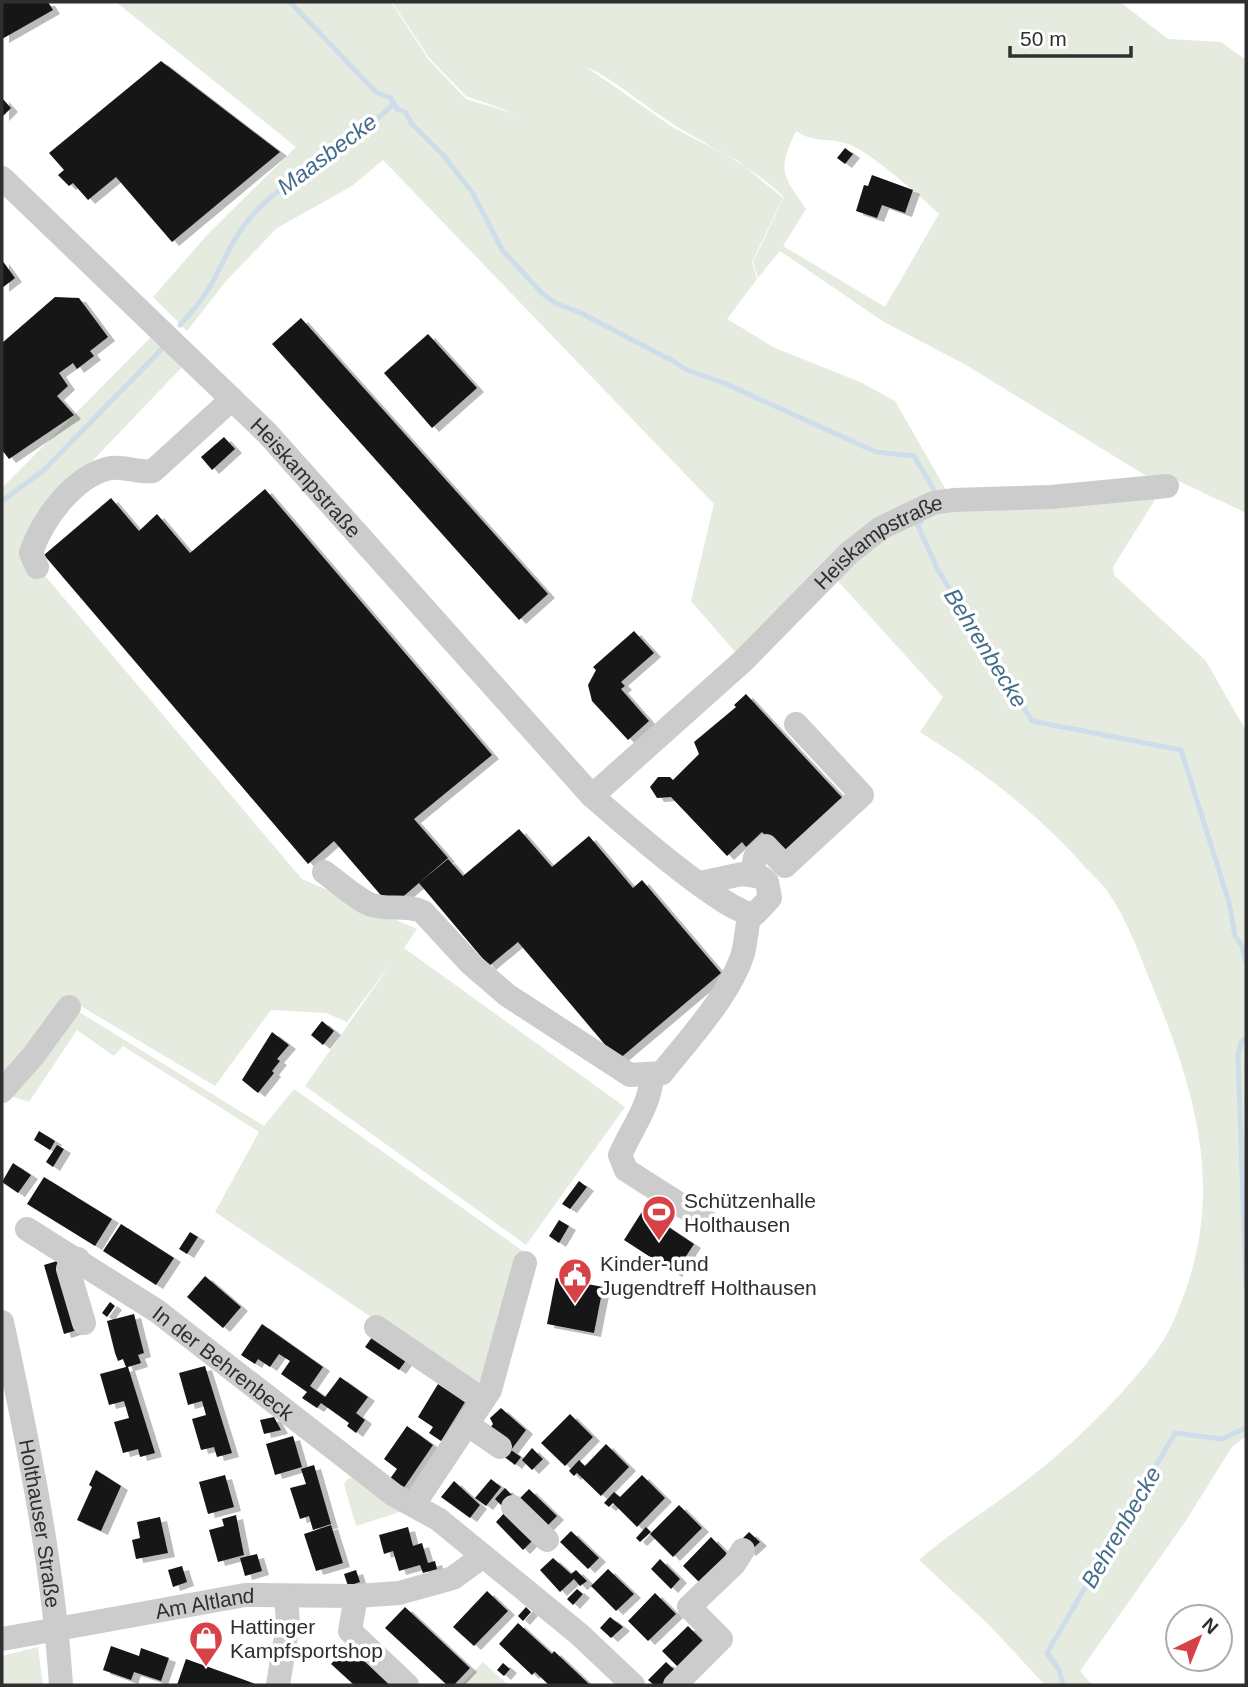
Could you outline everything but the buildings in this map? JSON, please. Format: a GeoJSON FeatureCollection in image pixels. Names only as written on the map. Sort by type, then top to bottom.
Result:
{"type":"FeatureCollection","features":[{"type":"Feature","properties":{"kind":"street","name":"Heiskampstraße"},"geometry":{"type":"LineString","coordinates":[[2,178],[232,399],[319,489],[592,796],[700,883],[749,915]]}},
{"type":"Feature","properties":{"kind":"street"},"geometry":{"type":"LineString","coordinates":[[37,568],[31,553],[37,535],[76,486],[107,469],[118,467],[139,473],[153,471],[232,399]]}},
{"type":"Feature","properties":{"kind":"street","name":"Heiskampstraße"},"geometry":{"type":"LineString","coordinates":[[592,796],[743,660],[849,553],[881,528],[933,503],[953,500],[1051,497],[1167,486]]}},
{"type":"Feature","properties":{"kind":"street"},"geometry":{"type":"LineString","coordinates":[[752,874],[755,857],[766,846],[785,866],[862,795],[796,724]]}},
{"type":"Feature","properties":{"kind":"street"},"geometry":{"type":"LineString","coordinates":[[324,872],[369,904],[389,909],[416,908],[423,912],[471,964],[507,995],[630,1074],[652,1076],[662,1073],[730,981],[742,955],[749,915],[761,911],[770,898],[767,882],[752,874],[700,883]]}},
{"type":"Feature","properties":{"kind":"street"},"geometry":{"type":"LineString","coordinates":[[2,1091],[33,1056],[69,1007]]}},
{"type":"Feature","properties":{"kind":"street"},"geometry":{"type":"LineString","coordinates":[[652,1076],[651,1091],[643,1113],[620,1155],[622,1163],[626,1170],[706,1221]]}},
{"type":"Feature","properties":{"kind":"street","name":"In der Behrenbeck"},"geometry":{"type":"LineString","coordinates":[[27,1229],[157,1311],[375,1481],[438,1519],[579,1634],[633,1685]]}},
{"type":"Feature","properties":{"kind":"street"},"geometry":{"type":"LineString","coordinates":[[78,1259],[68,1269],[84,1323]]}},
{"type":"Feature","properties":{"kind":"street"},"geometry":{"type":"LineString","coordinates":[[414,1504],[490,1390],[525,1263]]}},
{"type":"Feature","properties":{"kind":"street","name":"Holthauser Straße"},"geometry":{"type":"LineString","coordinates":[[2,1322],[35,1483],[58,1630],[61,1685]]}},
{"type":"Feature","properties":{"kind":"street"},"geometry":{"type":"LineString","coordinates":[[376,1327],[483,1400]]}},
{"type":"Feature","properties":{"kind":"street"},"geometry":{"type":"LineString","coordinates":[[467,1424],[500,1447]]}},
{"type":"Feature","properties":{"kind":"street"},"geometry":{"type":"LineString","coordinates":[[513,1507],[547,1540]]}},
{"type":"Feature","properties":{"kind":"street"},"geometry":{"type":"LineString","coordinates":[[675,1685],[721,1639],[689,1606],[734,1564],[743,1549]]}},
{"type":"Feature","properties":{"kind":"street","name":"Am Altland"},"geometry":{"type":"LineString","coordinates":[[2,1639],[245,1595],[356,1596],[400,1592],[453,1578],[484,1556]]}},
{"type":"Feature","properties":{"kind":"street"},"geometry":{"type":"LineString","coordinates":[[278,1685],[288,1624],[286,1596]]}},
{"type":"Feature","properties":{"kind":"street"},"geometry":{"type":"LineString","coordinates":[[356,1596],[350,1631],[407,1685]]}},
{"type":"Feature","properties":{"kind":"shaded area"},"geometry":{"type":"Polygon","coordinates":[[[116,2],[391,2],[429,60],[466,99],[519,115],[466,96],[430,59],[392,2],[1120,2],[1168,39],[1221,42],[1246,60],[1246,513],[1168,476],[1148,477],[966,365],[884,322],[780,251],[758,278],[753,262],[784,197],[745,167],[783,198],[752,262],[757,279],[727,319],[775,348],[860,382],[895,401],[949,495],[1156,498],[1113,567],[1114,575],[1206,661],[1246,731],[1246,1436],[1232,1447],[1185,1522],[1080,1671],[1092,1685],[1045,1685],[988,1624],[919,1560],[1046,1465],[1088,1428],[1159,1347],[1178,1312],[1186,1289],[1197,1250],[1202,1211],[1203,1174],[1199,1136],[1181,1062],[1122,915],[1104,888],[1076,857],[1021,804],[920,732],[943,697],[827,569],[737,654],[691,601],[714,504],[383,160],[352,186],[277,228],[226,281],[187,331],[153,297],[207,235],[296,147],[116,2]],[[585,66],[674,128],[723,153],[676,126],[585,66]],[[796,131],[784,164],[787,179],[806,209],[783,246],[885,307],[939,214],[895,175],[857,148],[796,131]]]}},
{"type":"Feature","properties":{"kind":"shaded area"},"geometry":{"type":"Polygon","coordinates":[[[152,336],[184,365],[37,519],[29,557],[302,879],[417,929],[404,948],[625,1107],[526,1245],[305,1086],[393,961],[347,1022],[326,1013],[271,1010],[215,1086],[69,999],[2,1083],[2,488],[152,336]]]}},
{"type":"Feature","properties":{"kind":"shaded area"},"geometry":{"type":"Polygon","coordinates":[[[76,1010],[264,1126],[294,1089],[523,1251],[488,1388],[435,1360],[215,1212],[259,1132],[123,1046],[114,1056],[77,1030],[29,1102],[4,1094],[76,1010]]]}},
{"type":"Feature","properties":{"kind":"shaded area"},"geometry":{"type":"Polygon","coordinates":[[[349,1478],[356,1478],[403,1511],[356,1526],[344,1484],[349,1478]]]}},
{"type":"Feature","properties":{"kind":"shaded area"},"geometry":{"type":"Polygon","coordinates":[[[38,1647],[43,1685],[2,1685],[2,1656],[38,1647]]]}},
{"type":"Feature","properties":{"kind":"shaded area"},"geometry":{"type":"Polygon","coordinates":[[[483,1662],[508,1685],[461,1685],[483,1662]]]}},
{"type":"Feature","properties":{"kind":"waterway","name":"Behrenbecke"},"geometry":{"type":"LineString","coordinates":[[290,2],[376,92],[391,98],[397,109],[405,112],[412,124],[443,155],[472,192],[503,251],[542,293],[555,303],[581,313],[667,358]]}},
{"type":"Feature","properties":{"kind":"waterway","name":"Maasbecke"},"geometry":{"type":"LineString","coordinates":[[180,325],[212,284],[226,255],[251,216],[285,186],[365,130],[394,103]]}},
{"type":"Feature","properties":{"kind":"waterway","name":"Maasbecke"},"geometry":{"type":"LineString","coordinates":[[2,501],[43,471],[163,348]]}},
{"type":"Feature","properties":{"kind":"waterway","name":"Behrenbecke"},"geometry":{"type":"LineString","coordinates":[[670,359],[687,370],[724,383],[876,452],[914,456],[936,493]]}},
{"type":"Feature","properties":{"kind":"waterway","name":"Behrenbecke"},"geometry":{"type":"LineString","coordinates":[[921,522],[917,524],[938,570],[1032,721],[1181,750],[1229,902],[1235,936],[1242,946],[1246,963]]}},
{"type":"Feature","properties":{"kind":"waterway","name":"Behrenbecke"},"geometry":{"type":"LineString","coordinates":[[1246,1038],[1241,1042],[1238,1055],[1246,1287]]}},
{"type":"Feature","properties":{"kind":"waterway","name":"Behrenbecke"},"geometry":{"type":"LineString","coordinates":[[1063,1685],[1059,1670],[1047,1653],[1175,1433],[1222,1439],[1246,1428]]}},
{"type":"Feature","properties":{"kind":"place","name":"Schützenhalle Holthausen"},"geometry":{"type":"Point","coordinates":[659,1242]}},
{"type":"Feature","properties":{"kind":"place","name":"Kinder- und Jugendtreff Holthausen"},"geometry":{"type":"Point","coordinates":[575,1305]}},
{"type":"Feature","properties":{"kind":"place","name":"Hattinger Kampfsportshop"},"geometry":{"type":"Point","coordinates":[206,1668]}}]}
